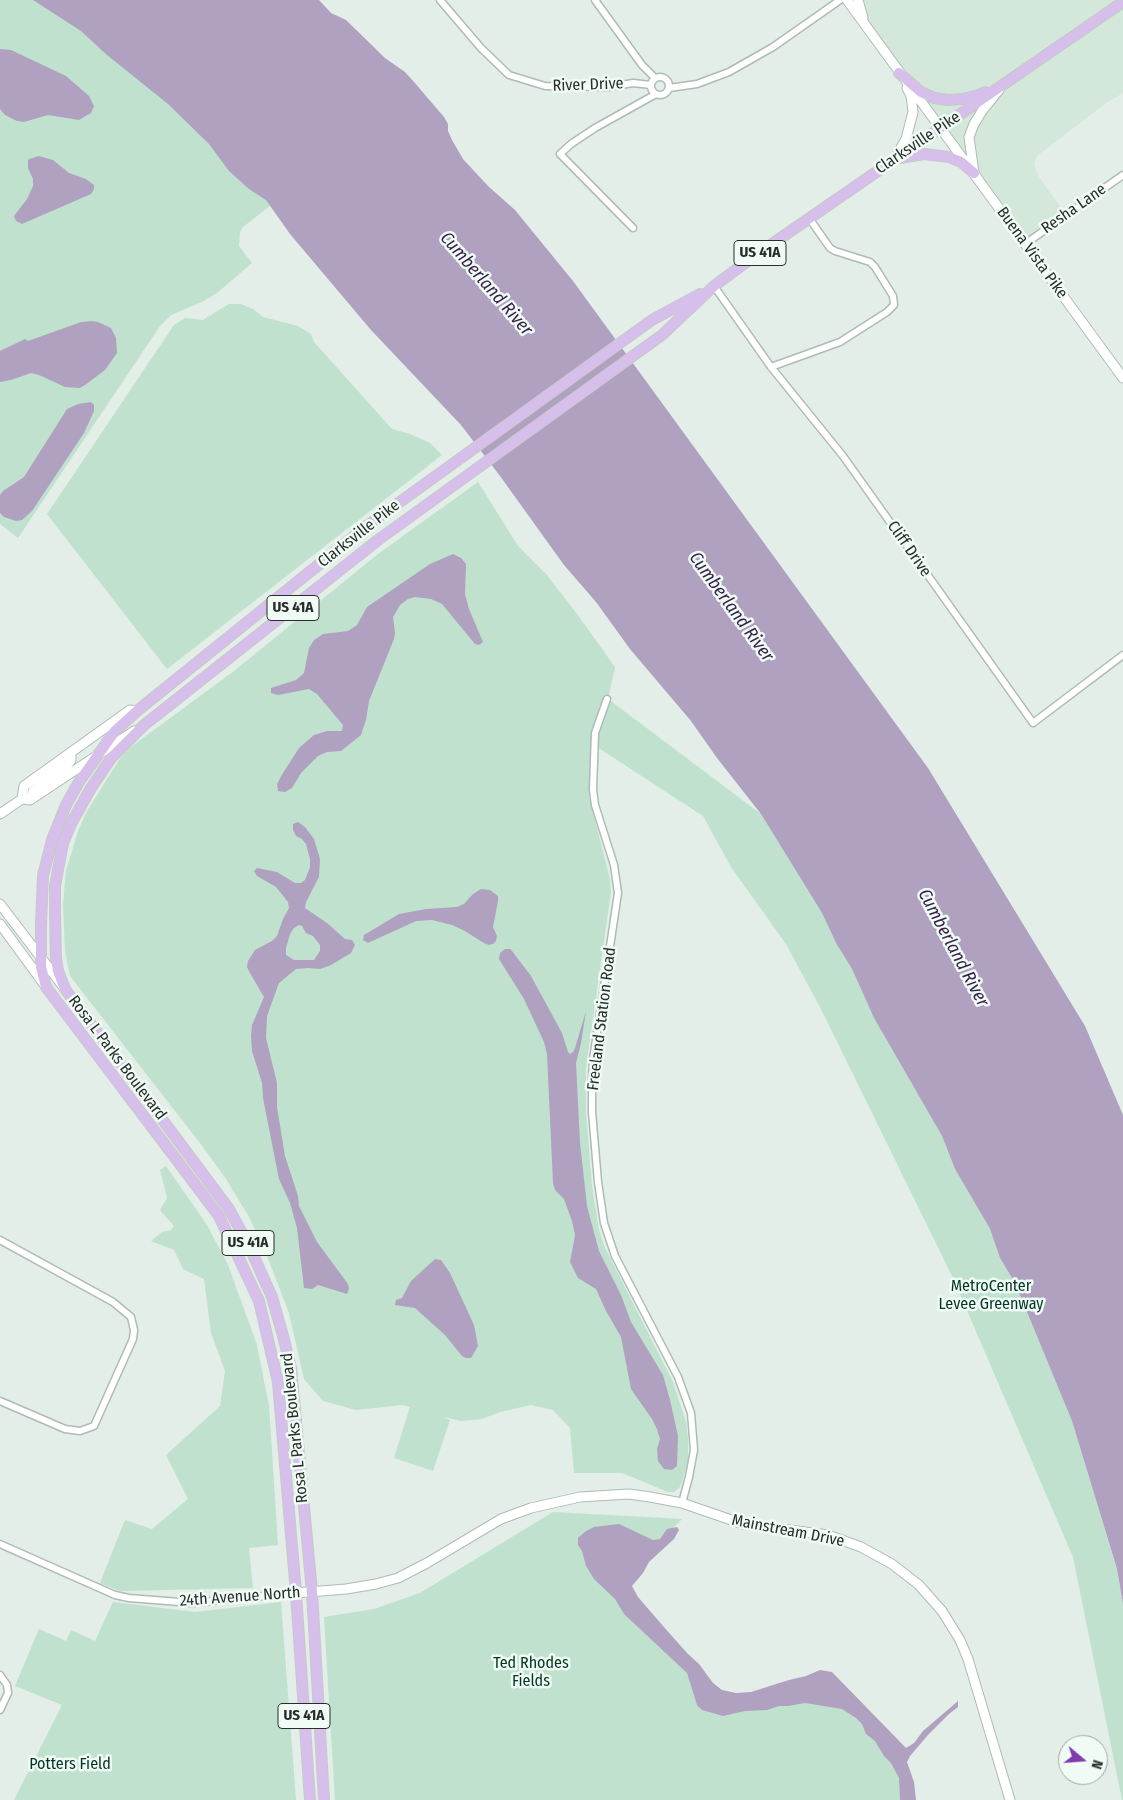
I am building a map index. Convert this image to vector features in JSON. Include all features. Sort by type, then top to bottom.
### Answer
[{"type":"main road","points":[[848,0],[899,72],[920,92],[934,98],[948,100],[975,96],[1004,83]]},
{"type":"main road","points":[[858,0],[865,25]]},
{"type":"main road","name":"Clarksville Pike","points":[[26,799],[24,786],[130,710],[138,711],[368,525],[433,477],[652,320],[714,286],[809,218],[1123,2]]},
{"type":"main road","points":[[894,160],[906,139],[913,112],[910,96],[899,72]]},
{"type":"main road","name":"Buena Vista Pike","points":[[899,72],[1123,378]]},
{"type":"main road","points":[[974,173],[971,132],[982,111],[1004,83]]},
{"type":"main road","points":[[894,160],[924,154],[940,156],[961,162],[974,173]]},
{"type":"main road","name":"Clarksville Pike","points":[[0,814],[143,726],[378,540],[662,335],[714,286]]},
{"type":"main road","name":"US 41A","points":[[46,987],[41,959],[43,876],[52,840],[66,804],[98,755],[115,731],[138,711]]},
{"type":"main road","name":"US 41A","points":[[65,989],[58,971],[56,958],[54,914],[56,886],[64,844],[82,804],[101,773],[120,748],[143,726]]},
{"type":"main road","name":"Rosa L Parks Boulevard","points":[[0,904],[230,1209],[272,1296],[291,1368],[312,1592],[324,1800]]},
{"type":"main road","name":"Rosa L Parks Boulevard","points":[[0,924],[219,1216],[259,1300],[278,1382],[296,1593],[310,1800]]},
{"type":"main road","name":"Mainstream Drive","points":[[312,1592],[353,1588],[398,1578],[501,1519],[551,1502],[600,1495],[629,1494],[682,1503],[743,1524],[813,1533],[843,1540],[876,1554],[892,1564],[919,1585],[942,1611],[960,1640],[980,1696],[1010,1800]]},
{"type":"main road","name":"24th Avenue North","points":[[296,1593],[312,1592]]},
{"type":"street","name":"River Drive","points":[[440,0],[480,48],[509,75],[545,86],[609,87],[634,83],[651,85]]},
{"type":"street","points":[[595,0],[642,65],[655,78]]},
{"type":"street","points":[[633,228],[560,154],[595,128],[656,94],[663,94],[669,88],[697,84],[729,72],[773,47],[840,0]]},
{"type":"street","points":[[655,78],[651,85],[652,90],[656,94]]},
{"type":"street","points":[[655,78],[665,78],[669,88]]},
{"type":"street","name":"Resha Lane","points":[[1025,244],[1123,175]]},
{"type":"street","points":[[771,367],[840,342],[887,312],[894,305],[894,296],[875,267],[870,262],[830,248],[809,218]]},
{"type":"street","name":"Cliff Drive","points":[[714,286],[771,367],[843,456],[1032,723],[1123,655]]},
{"type":"street","name":"Freeland Station Road","points":[[608,699],[595,734],[593,790],[595,805],[614,865],[618,893],[593,1060],[592,1112],[598,1182],[604,1223],[615,1256],[678,1378],[690,1413],[694,1450],[690,1477],[682,1503]]},
{"type":"street","points":[[0,1240],[113,1302],[131,1317],[134,1330],[133,1339],[94,1426],[80,1431],[65,1429],[0,1401]]},
{"type":"street","name":"24th Avenue North","points":[[0,1544],[115,1595],[128,1598],[192,1602],[296,1593]]},
{"type":"street","points":[[0,1710],[8,1694],[7,1685],[1,1676]]},
{"type":"shaded area","points":[[847,0],[1123,0],[1123,93],[1106,103],[1037,156],[1034,165],[1039,177],[1066,215],[1025,244]]},
{"type":"green space","points":[[0,0],[57,0],[280,198],[243,227],[240,232],[239,246],[252,263],[217,293],[204,301],[171,315],[160,326],[18,538],[0,524]]},
{"type":"green space","points":[[229,304],[241,304],[253,309],[263,317],[298,326],[311,334],[314,342],[392,429],[410,434],[430,443],[442,455],[167,669],[47,514],[174,325],[185,318],[203,320]]},
{"type":"green space","name":"MetroCenter Levee Greenway","points":[[478,482],[518,546],[546,574],[615,667],[608,699],[761,814],[822,913],[836,943],[852,969],[874,1018],[942,1136],[955,1169],[990,1229],[1000,1258],[1015,1283],[1072,1421],[1117,1570],[1123,1604],[1123,1800],[1073,1557],[953,1278],[821,1009],[786,944],[731,867],[703,816],[594,745],[589,797],[610,879],[611,892],[586,1067],[586,1112],[592,1186],[599,1230],[605,1248],[673,1382],[686,1422],[688,1463],[680,1487],[674,1492],[668,1492],[622,1473],[574,1473],[570,1428],[553,1410],[531,1405],[500,1412],[482,1419],[461,1421],[444,1417],[450,1420],[433,1471],[394,1458],[410,1407],[402,1405],[356,1410],[323,1401],[304,1379],[289,1313],[264,1248],[249,1217],[226,1179],[203,1147],[70,976],[65,952],[63,904],[66,871],[78,831],[87,811],[121,757],[128,749],[234,671],[378,554]]},
{"type":"green space","points":[[166,1166],[207,1225],[228,1265],[257,1345],[269,1406],[278,1545],[249,1548],[253,1588],[120,1591],[100,1583],[125,1520],[152,1529],[188,1499],[166,1455],[220,1406],[225,1371],[211,1333],[204,1279],[183,1269],[174,1250],[151,1241],[162,1232],[171,1230],[174,1226],[160,1210],[167,1198],[160,1170]]},
{"type":"green space","name":"Ted Rhodes Fields","points":[[553,1512],[682,1519],[622,1580],[713,1695],[759,1698],[825,1681],[893,1746],[910,1800],[335,1800],[324,1617],[374,1609],[420,1593]]},
{"type":"green space","name":"Potters Field","points":[[113,1602],[195,1612],[281,1602],[296,1800],[14,1800],[62,1705],[15,1686],[39,1629],[66,1641],[71,1630],[95,1641]]},
{"type":"water","name":"Cumberland River","points":[[33,0],[319,0],[331,13],[346,20],[385,58],[405,72],[414,82],[444,117],[452,140],[463,159],[488,186],[515,210],[573,281],[928,768],[1085,1026],[1123,1115],[1123,1604],[1117,1569],[1072,1421],[1015,1283],[1000,1258],[990,1229],[955,1169],[942,1136],[874,1018],[852,969],[836,943],[822,913],[761,814],[691,721],[630,649],[596,602],[564,565],[461,425],[371,330],[290,234],[266,200],[249,189],[229,171],[209,144],[168,104],[107,55],[81,31]]},
{"type":"water","points":[[0,49],[11,50],[66,76],[89,96],[94,106],[91,113],[79,120],[48,115],[24,122],[5,115],[0,109]]},
{"type":"water","points":[[39,156],[53,160],[69,173],[86,179],[94,185],[94,189],[91,194],[22,224],[16,221],[14,216],[27,199],[33,186],[28,161]]},
{"type":"water","points":[[92,321],[111,328],[116,338],[117,353],[105,370],[85,385],[80,388],[65,387],[31,373],[0,382],[0,351],[25,339],[28,341],[81,322]]},
{"type":"water","points":[[91,402],[94,405],[94,411],[84,433],[32,511],[22,520],[16,521],[4,517],[0,513],[0,495],[3,491],[24,477],[67,409],[78,404]]},
{"type":"water","points":[[453,554],[461,558],[466,564],[465,594],[469,609],[483,642],[479,645],[475,644],[442,604],[431,599],[415,597],[408,599],[400,605],[393,617],[394,639],[369,701],[361,735],[341,751],[327,752],[318,756],[301,773],[292,788],[285,792],[278,791],[277,784],[299,748],[314,735],[327,731],[342,731],[343,725],[317,694],[309,689],[278,695],[271,693],[271,688],[296,680],[304,673],[309,648],[314,640],[323,634],[348,631],[357,625],[367,607],[430,564]]},
{"type":"water","points":[[298,822],[305,827],[314,839],[320,859],[319,877],[306,902],[305,908],[327,923],[345,939],[352,940],[355,945],[351,953],[331,965],[320,969],[296,969],[279,983],[267,1016],[266,1038],[277,1083],[277,1107],[285,1156],[298,1196],[299,1206],[317,1242],[348,1284],[347,1294],[318,1285],[312,1289],[304,1288],[297,1228],[290,1203],[279,1179],[263,1098],[262,1083],[252,1051],[252,1025],[264,997],[247,967],[248,961],[255,950],[272,941],[277,936],[289,908],[288,902],[276,887],[257,876],[254,871],[257,868],[277,872],[295,883],[301,883],[305,880],[310,867],[310,859],[306,844],[296,836],[293,824]],"holes":[[[299,925],[302,926],[306,933],[313,936],[320,945],[320,951],[314,960],[294,960],[286,955],[290,934],[294,928]]]},
{"type":"water","points":[[481,889],[490,890],[498,896],[493,927],[497,936],[493,944],[484,943],[452,925],[432,920],[416,921],[368,943],[363,940],[364,935],[399,914],[426,909],[457,907],[464,904],[473,894]]},
{"type":"water","points":[[505,949],[512,951],[531,976],[562,1033],[570,1054],[575,1048],[586,1011],[576,1063],[580,1143],[587,1206],[599,1251],[621,1295],[631,1322],[663,1375],[678,1436],[677,1466],[672,1470],[664,1469],[658,1461],[657,1449],[660,1439],[652,1419],[631,1389],[621,1337],[596,1289],[578,1278],[570,1262],[575,1235],[572,1221],[564,1199],[555,1190],[553,1183],[547,1054],[544,1042],[524,999],[499,959],[500,953]]},
{"type":"water","points":[[435,1259],[441,1260],[450,1273],[474,1325],[478,1346],[471,1358],[462,1356],[445,1335],[415,1308],[395,1305],[396,1300],[402,1298],[411,1281]]},
{"type":"water","points":[[619,1524],[653,1540],[660,1539],[667,1529],[677,1527],[679,1530],[674,1539],[649,1562],[632,1586],[638,1597],[663,1626],[699,1664],[713,1683],[722,1690],[736,1693],[751,1692],[820,1670],[832,1672],[906,1748],[914,1743],[923,1731],[958,1701],[958,1707],[928,1735],[907,1762],[914,1782],[916,1800],[900,1800],[899,1778],[891,1763],[884,1756],[875,1741],[866,1734],[862,1724],[842,1709],[805,1703],[723,1716],[702,1710],[697,1705],[687,1673],[624,1614],[615,1599],[594,1579],[586,1566],[582,1551],[578,1545],[578,1538],[594,1527]]}]
